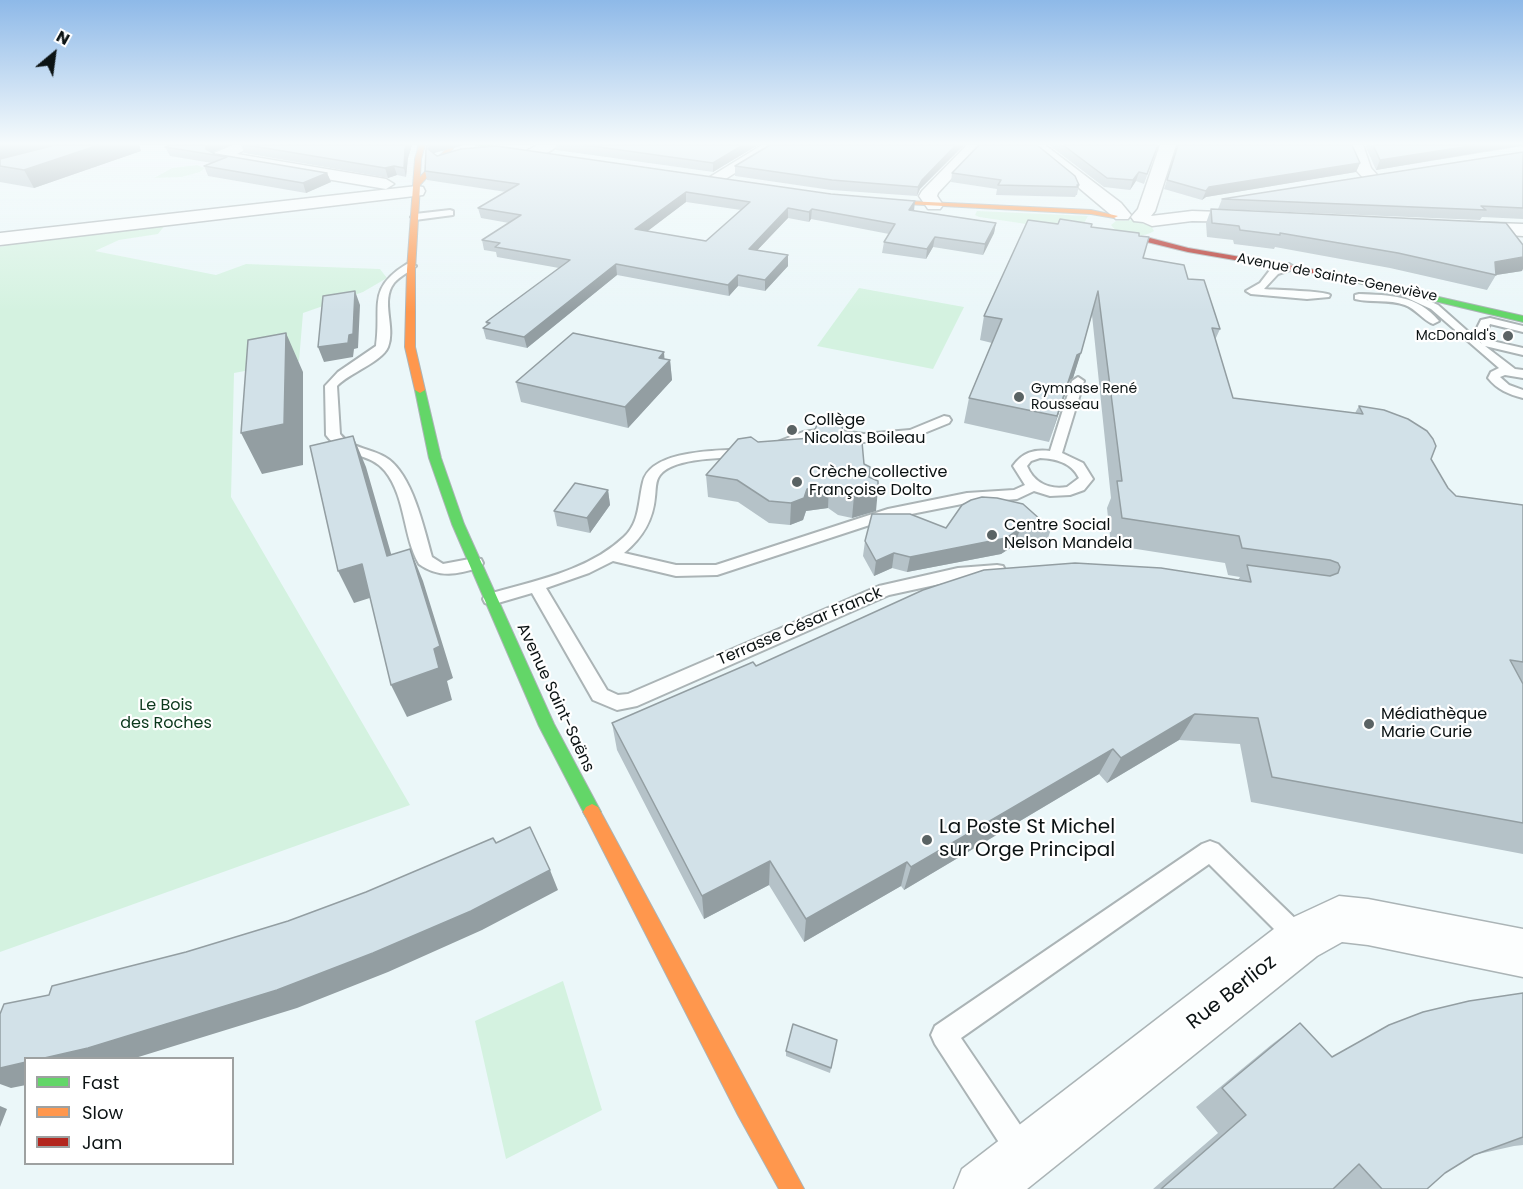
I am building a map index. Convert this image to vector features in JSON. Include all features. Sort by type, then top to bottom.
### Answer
[{"type":"street","points":[[0,239],[311,200]]},
{"type":"street","name":"Avenue Saint-Saëns","points":[[416,200],[411,266],[410,347],[435,458],[458,524],[547,726],[746,1107],[792,1189]]},
{"type":"street","points":[[856,200],[974,220]]},
{"type":"street","points":[[861,200],[1091,212],[1118,216],[1202,249],[1375,277],[1523,312]]},
{"type":"street","points":[[932,200],[934,205]]},
{"type":"street","points":[[1107,200],[1115,207],[1118,216]]},
{"type":"street","points":[[1150,200],[1146,212],[1155,229]]},
{"type":"street","points":[[1205,216],[1208,204],[1225,200]]},
{"type":"street","points":[[1100,227],[1102,220],[1118,216]]},
{"type":"street","points":[[1155,229],[1205,216],[1264,219]]},
{"type":"street","points":[[1452,227],[1523,230]]},
{"type":"street","name":"Avenue de Sainte-Geneviève","points":[[1155,229],[1188,250],[1364,280],[1523,319]]},
{"type":"street","points":[[0,245],[48,234]]},
{"type":"street","name":"Rue Berlioz","points":[[982,1189],[1300,939],[1339,919],[1368,922],[1523,953]]},
{"type":"lane","points":[[415,217],[450,213]]},
{"type":"lane","points":[[411,266],[388,282],[383,294],[382,347],[371,358],[346,372],[331,386],[333,435],[345,448],[381,460],[394,471],[425,560],[435,568],[450,571],[475,563]]},
{"type":"lane","points":[[1251,291],[1264,285],[1274,273],[1289,267]]},
{"type":"lane","points":[[1364,280],[1423,299],[1448,316],[1479,347],[1510,371]]},
{"type":"lane","points":[[1251,291],[1307,296],[1325,295]]},
{"type":"lane","points":[[1251,291],[1257,303]]},
{"type":"lane","points":[[1359,297],[1390,299],[1417,305],[1423,308],[1433,321]]},
{"type":"lane","points":[[1518,351],[1488,343],[1480,334],[1485,322],[1496,322],[1523,329]]},
{"type":"lane","points":[[1479,347],[1518,351]]},
{"type":"lane","points":[[1523,374],[1510,371],[1498,373],[1494,378],[1505,388],[1523,393]]},
{"type":"lane","points":[[1055,455],[1077,381]]},
{"type":"lane","points":[[491,599],[576,572],[611,555],[630,539],[644,520],[650,502],[651,478],[656,469],[671,461],[762,451],[816,434],[864,438],[912,434],[944,420]]},
{"type":"lane","points":[[1039,454],[1055,455],[1071,460],[1083,469],[1086,479],[1080,488],[1067,492],[1050,492],[1033,486],[1022,477],[1020,466],[1026,458],[1039,454]]},
{"type":"lane","points":[[611,555],[672,571],[699,573],[717,570],[888,514],[966,498],[1017,494],[1033,486]]},
{"type":"lane","name":"Terrasse César Franck","points":[[536,585],[600,695],[617,703],[630,701],[885,590],[958,574],[1011,569]]},
{"type":"lane","points":[[1023,1156],[944,1035],[1210,851],[1300,939]]},
{"type":"green space","points":[[977,211],[1088,216],[1083,225],[1060,229],[979,217],[975,215]]},
{"type":"green space","points":[[1133,220],[1151,226],[1154,231],[1149,234],[1131,236],[1111,225],[1116,221]]},
{"type":"green space","name":"Le Bois des Roches","points":[[166,224],[158,234],[119,240],[95,251],[216,275],[246,264],[380,269],[387,278],[363,292],[303,313],[299,361],[234,373],[231,497],[410,805],[0,952],[0,247],[14,243]]},
{"type":"green space","points":[[859,288],[964,307],[933,369],[817,346]]},
{"type":"green space","points":[[563,981],[602,1110],[506,1159],[475,1021]]},
{"type":"building","points":[[491,200],[674,200],[635,229],[706,241],[750,202],[740,200],[915,201],[909,210],[996,223],[985,244],[935,237],[927,249],[884,242],[895,224],[812,209],[809,212],[788,208],[749,249],[788,255],[765,280],[738,275],[728,285],[616,264],[524,337],[483,328],[490,323],[486,322],[570,260],[495,247],[500,243],[482,240],[521,215],[478,208]]},
{"type":"building","points":[[1258,200],[1523,200],[1523,208],[1481,206],[1486,210]]},
{"type":"building","points":[[1211,209],[1506,223],[1523,245],[1523,257],[1495,262],[1496,275],[1398,253],[1280,233],[1280,235],[1240,230],[1239,226],[1212,223]]},
{"type":"building","points":[[1060,219],[1092,224],[1091,227],[1139,233],[1139,236],[1149,237],[1143,258],[1184,265],[1188,279],[1204,280],[1220,329],[1212,328],[1233,398],[1363,414],[1359,406],[1384,410],[1408,419],[1427,431],[1436,446],[1431,459],[1448,488],[1456,496],[1523,505],[1523,662],[1510,660],[1523,684],[1523,823],[1272,777],[1258,718],[1195,714],[1121,758],[1113,749],[911,867],[907,862],[806,919],[770,861],[702,896],[612,723],[753,662],[756,666],[923,590],[984,570],[1075,563],[1161,568],[1251,582],[1247,565],[1330,576],[1338,573],[1340,567],[1338,563],[1330,560],[1242,548],[1239,536],[1122,518],[1117,481],[1122,481],[1098,291],[1081,353],[1077,355],[1057,416],[969,398],[1002,319],[984,316],[1028,220],[1058,224]]},
{"type":"building","points":[[355,291],[353,334],[349,335],[348,343],[318,347],[323,296]]},
{"type":"building","points":[[286,333],[284,424],[241,433],[248,340]]},
{"type":"building","points":[[573,333],[664,352],[659,358],[670,360],[625,407],[516,382]]},
{"type":"building","points":[[829,422],[842,426],[843,436],[862,442],[864,464],[870,467],[869,477],[878,481],[878,489],[854,496],[840,492],[829,485],[807,489],[804,498],[791,503],[769,501],[737,480],[706,475],[738,439],[751,437],[758,442],[811,438],[817,425]]},
{"type":"building","points":[[353,436],[387,556],[410,549],[440,646],[434,649],[439,668],[391,685],[362,564],[338,571],[310,446]]},
{"type":"building","points":[[575,483],[608,490],[587,518],[554,511]]},
{"type":"building","points":[[982,497],[1023,504],[1051,529],[1020,529],[1006,538],[910,557],[894,553],[876,561],[865,541],[872,514],[910,514],[946,528],[962,505]]},
{"type":"building","points":[[530,827],[550,870],[471,911],[373,953],[277,990],[88,1048],[49,1057],[24,1057],[24,1062],[0,1068],[0,1014],[4,1004],[49,995],[52,986],[186,952],[288,921],[366,892],[493,838],[496,843]]},
{"type":"building","points":[[1523,993],[1523,1137],[1474,1155],[1445,1173],[1427,1189],[1382,1189],[1359,1164],[1333,1189],[1161,1189],[1246,1115],[1222,1088],[1300,1023],[1332,1057],[1389,1025],[1423,1012],[1469,1001]]},
{"type":"building","points":[[793,1024],[837,1040],[831,1068],[786,1051]]},
{"type":"traffic: fast","points":[[1340,276],[1523,319]]},
{"type":"traffic: fast","points":[[420,390],[435,458],[458,524],[547,726],[592,812]]},
{"type":"traffic: slow","points":[[415,200],[411,270],[410,347],[420,390]]},
{"type":"traffic: slow","points":[[878,200],[1091,212],[1114,216]]},
{"type":"traffic: slow","points":[[592,812],[746,1107],[792,1189]]},
{"type":"traffic: jam","points":[[1150,240],[1188,250],[1340,276]]},
{"type":"place","name":"McDonald's","points":[[1508,336]]},
{"type":"place","name":"Gymnase René Rousseau","points":[[1019,397]]},
{"type":"place","name":"Collège Nicolas Boileau","points":[[792,430]]},
{"type":"place","name":"Crèche collective Françoise Dolto","points":[[797,482]]},
{"type":"place","name":"Centre Social Nelson Mandela","points":[[992,535]]},
{"type":"place","name":"Médiathèque Marie Curie","points":[[1369,724]]},
{"type":"place","name":"La Poste St Michel sur Orge Principal","points":[[927,840]]}]
